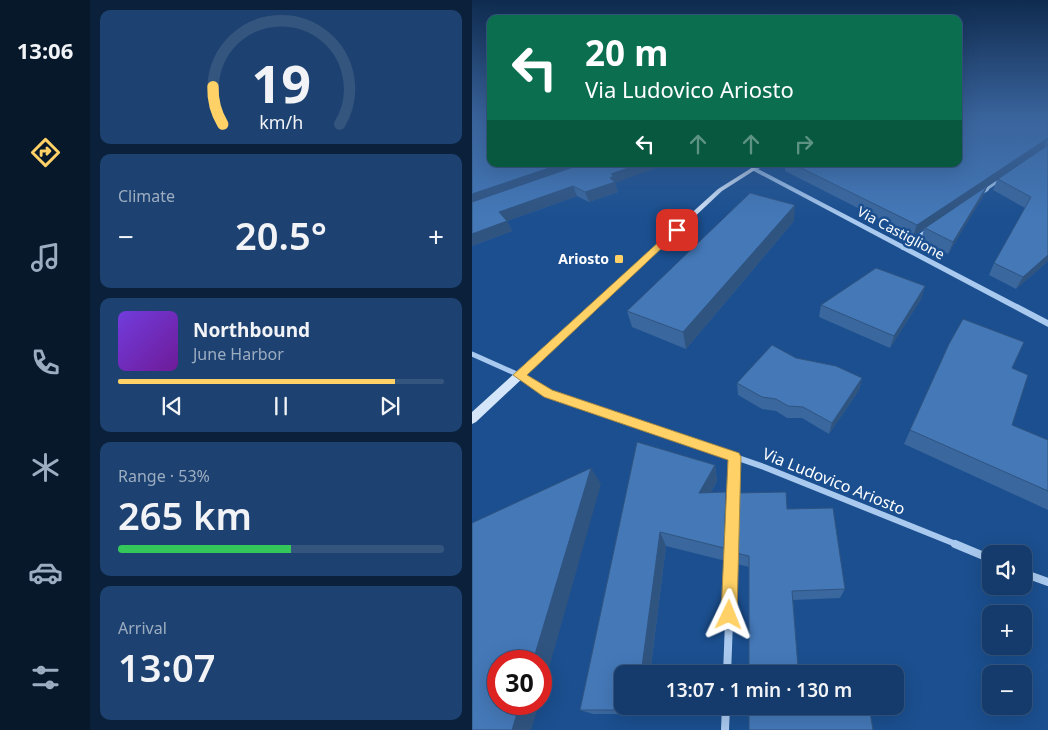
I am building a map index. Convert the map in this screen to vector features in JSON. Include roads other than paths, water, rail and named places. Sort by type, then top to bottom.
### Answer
[{"type":"main road","name":"Via Castiglione","points":[[749,167],[753,169]]},
{"type":"main road","points":[[472,419],[720,190],[753,169]]},
{"type":"street","points":[[753,169],[759,167]]},
{"type":"street","name":"Via Castiglione","points":[[753,169],[1048,324]]},
{"type":"street","points":[[980,194],[1003,178]]},
{"type":"street","points":[[903,248],[933,226]]},
{"type":"street","name":"Via Ludovico Ariosto","points":[[472,354],[519,375],[548,394],[735,457],[982,555]]},
{"type":"street","points":[[727,665],[735,457]]},
{"type":"street","points":[[1032,576],[1048,582]]},
{"type":"street","points":[[725,730],[726,715]]},
{"type":"place","name":"Ariosto","points":[[619,259]]}]
